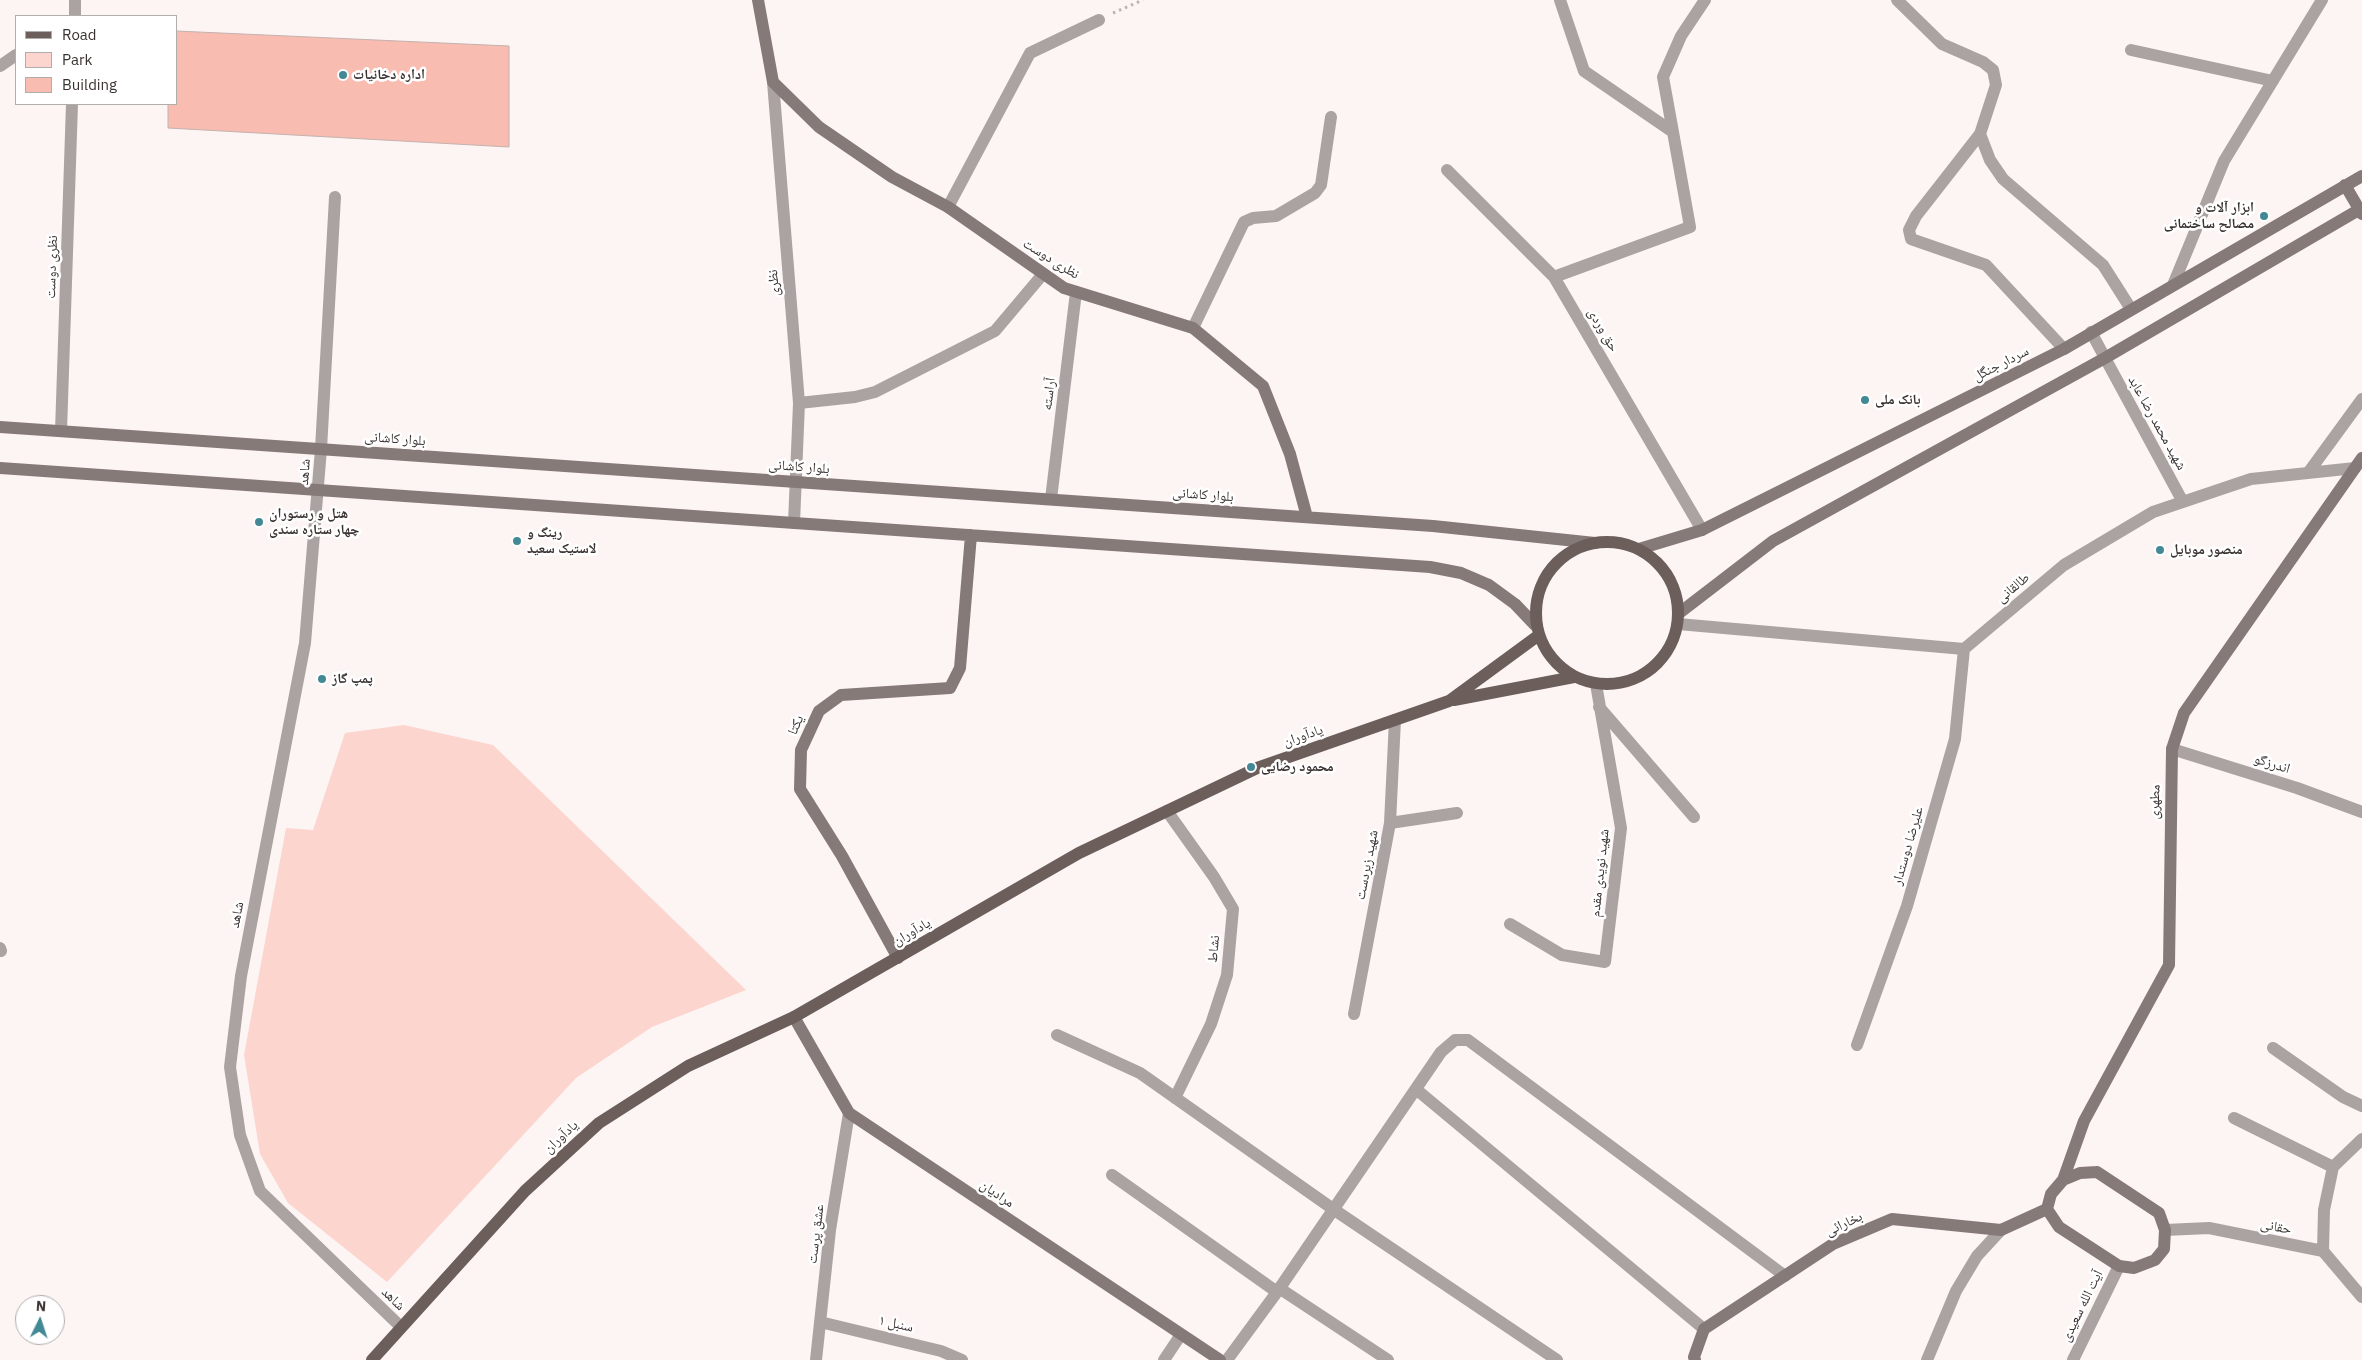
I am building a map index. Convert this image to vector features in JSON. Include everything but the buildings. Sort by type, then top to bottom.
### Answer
[{"type":"main road","points":[[758,0],[773,82]]},
{"type":"main road","name":"نظری دوست","points":[[773,82],[819,127],[892,177],[948,207],[1064,288],[1193,328],[1262,386],[1290,454],[1307,517]]},
{"type":"main road","name":"سردار جنگل","points":[[1639,549],[1702,530],[2064,349],[2362,176]]},
{"type":"main road","points":[[1678,619],[1773,541],[2105,358],[2361,211],[2345,186]]},
{"type":"main road","name":"بلوار کاشانی","points":[[0,427],[1433,526],[1595,543]]},
{"type":"main road","name":"مطهری","points":[[2047,1209],[2051,1194],[2063,1180],[2084,1121],[2169,965],[2172,749],[2184,713],[2358,463]]},
{"type":"main road","points":[[0,468],[1430,567],[1461,573],[1489,586],[1514,604],[1537,630]]},
{"type":"main road","name":"یکتا","points":[[898,958],[842,856],[800,789],[802,750],[819,711],[842,695],[950,688],[960,668],[971,535]]},
{"type":"main road","points":[[1618,542],[1639,549],[1657,563],[1671,581],[1678,602],[1678,619],[1671,646],[1658,664],[1640,677],[1618,684],[1596,684],[1574,677],[1556,664],[1542,646],[1537,630],[1535,602],[1542,581],[1555,563],[1574,550],[1595,543],[1618,542]]},
{"type":"main road","name":"یادآوران","points":[[372,1360],[525,1191],[599,1123],[688,1066],[794,1017],[1078,853],[1257,768],[1449,701],[1537,630]]},
{"type":"main road","points":[[1449,701],[1574,677]]},
{"type":"main road","name":"مرادیان","points":[[794,1017],[849,1113],[1180,1336],[1220,1360]]},
{"type":"main road","points":[[2001,1230],[2047,1209],[2059,1227],[2118,1266],[2134,1268],[2155,1260],[2164,1249],[2164,1230],[2159,1213],[2097,1172],[2080,1173],[2063,1180]]},
{"type":"main road","name":"بخارائی","points":[[1704,1329],[1833,1244],[1892,1219],[2001,1230]]},
{"type":"main road","points":[[1695,1360],[1694,1357],[1704,1329]]},
{"type":"street","points":[[75,15],[76,0]]},
{"type":"street","points":[[1560,0],[1584,72],[1673,132]]},
{"type":"street","points":[[1554,277],[1690,227],[1663,77],[1681,36],[1705,0]]},
{"type":"street","points":[[1897,0],[1942,44],[1983,62],[1993,70],[1996,85],[1980,134],[1916,216],[1909,230],[1911,239],[1986,265],[2064,349]]},
{"type":"street","points":[[2173,285],[2224,161],[2322,0]]},
{"type":"street","points":[[948,207],[1030,53],[1099,20]]},
{"type":"street","points":[[2131,50],[2273,81]]},
{"type":"street","points":[[0,66],[15,56]]},
{"type":"street","name":"نظری","points":[[773,82],[799,403],[794,523]]},
{"type":"street","name":"نظری دوست","points":[[62,431],[72,105]]},
{"type":"street","points":[[1193,328],[1244,222],[1253,218],[1276,216],[1315,193],[1321,185],[1331,117]]},
{"type":"street","points":[[1980,134],[1990,160],[2003,179],[2103,266],[2130,309]]},
{"type":"street","name":"حق وردی","points":[[1447,170],[1554,277],[1702,530]]},
{"type":"street","name":"شاهد","points":[[335,197],[321,449],[305,643],[241,976],[230,1067],[240,1135],[260,1191],[400,1327]]},
{"type":"street","points":[[799,403],[855,397],[875,392],[996,331],[1043,274]]},
{"type":"street","name":"آراسته","points":[[1051,500],[1076,292]]},
{"type":"street","name":"شهید محمد رضا عابد","points":[[2091,332],[2183,502]]},
{"type":"street","points":[[2308,473],[2362,398]]},
{"type":"street","name":"طالقانی","points":[[1964,649],[2064,565],[2153,512],[2251,479],[2308,473],[2358,463]]},
{"type":"street","points":[[1678,619],[1964,649]]},
{"type":"street","name":"علیرضا دوستدار","points":[[1857,1045],[1907,906],[1954,739],[1964,649]]},
{"type":"street","name":"شهید نویدی مقدم","points":[[1510,924],[1562,955],[1605,962],[1621,828],[1596,684]]},
{"type":"street","points":[[1599,707],[1694,817]]},
{"type":"street","name":"شهید زبردست","points":[[1354,1014],[1390,823],[1395,720]]},
{"type":"street","name":"اندرزگو","points":[[2172,749],[2297,788],[2362,812]]},
{"type":"street","name":"نشاط","points":[[1167,811],[1214,877],[1233,909],[1227,975],[1211,1024],[1175,1098]]},
{"type":"street","points":[[1390,823],[1458,813]]},
{"type":"street","points":[[1057,1035],[1140,1073],[1333,1209],[1557,1360]]},
{"type":"street","points":[[1227,1360],[1417,1090],[1441,1052],[1455,1040],[1468,1040],[1785,1276]]},
{"type":"street","points":[[2273,1048],[2343,1098],[2362,1106]]},
{"type":"street","points":[[1417,1090],[1704,1329]]},
{"type":"street","name":"عشق پرست","points":[[816,1360],[830,1230],[849,1113]]},
{"type":"street","points":[[2234,1118],[2333,1167]]},
{"type":"street","points":[[2362,1140],[2333,1167],[2324,1210],[2323,1251],[2362,1296]]},
{"type":"street","points":[[1112,1174],[1278,1290],[1388,1360]]},
{"type":"street","name":"حقانی","points":[[2164,1230],[2209,1228],[2323,1251]]},
{"type":"street","points":[[1927,1360],[1956,1291],[1977,1256],[2001,1230]]},
{"type":"street","name":"آیت الله سعیدی","points":[[2073,1360],[2118,1266]]},
{"type":"street","name":"سنبل ۱","points":[[820,1322],[955,1358]]},
{"type":"street","points":[[1164,1360],[1180,1336]]},
{"type":"path","points":[[1099,20],[1143,0]]},
{"type":"green space","points":[[404,725],[493,745],[746,990],[652,1027],[576,1078],[387,1282],[288,1203],[260,1154],[244,1055],[286,828],[313,830],[345,733]]},
{"type":"place","name":"اداره دخانیات","points":[[343,75]]},
{"type":"place","name":"ابزار آلات و مصالح ساختمانی","points":[[2264,216]]},
{"type":"place","name":"بانک ملی","points":[[1865,400]]},
{"type":"place","name":"هتل و رستوران چهار ستاره سندی","points":[[259,522]]},
{"type":"place","name":"رینگ و لاستیک سعید","points":[[517,541]]},
{"type":"place","name":"منصور موبایل","points":[[2160,550]]},
{"type":"place","name":"پمپ گاز","points":[[322,679]]},
{"type":"place","name":"محمود رضایی","points":[[1251,767]]}]
